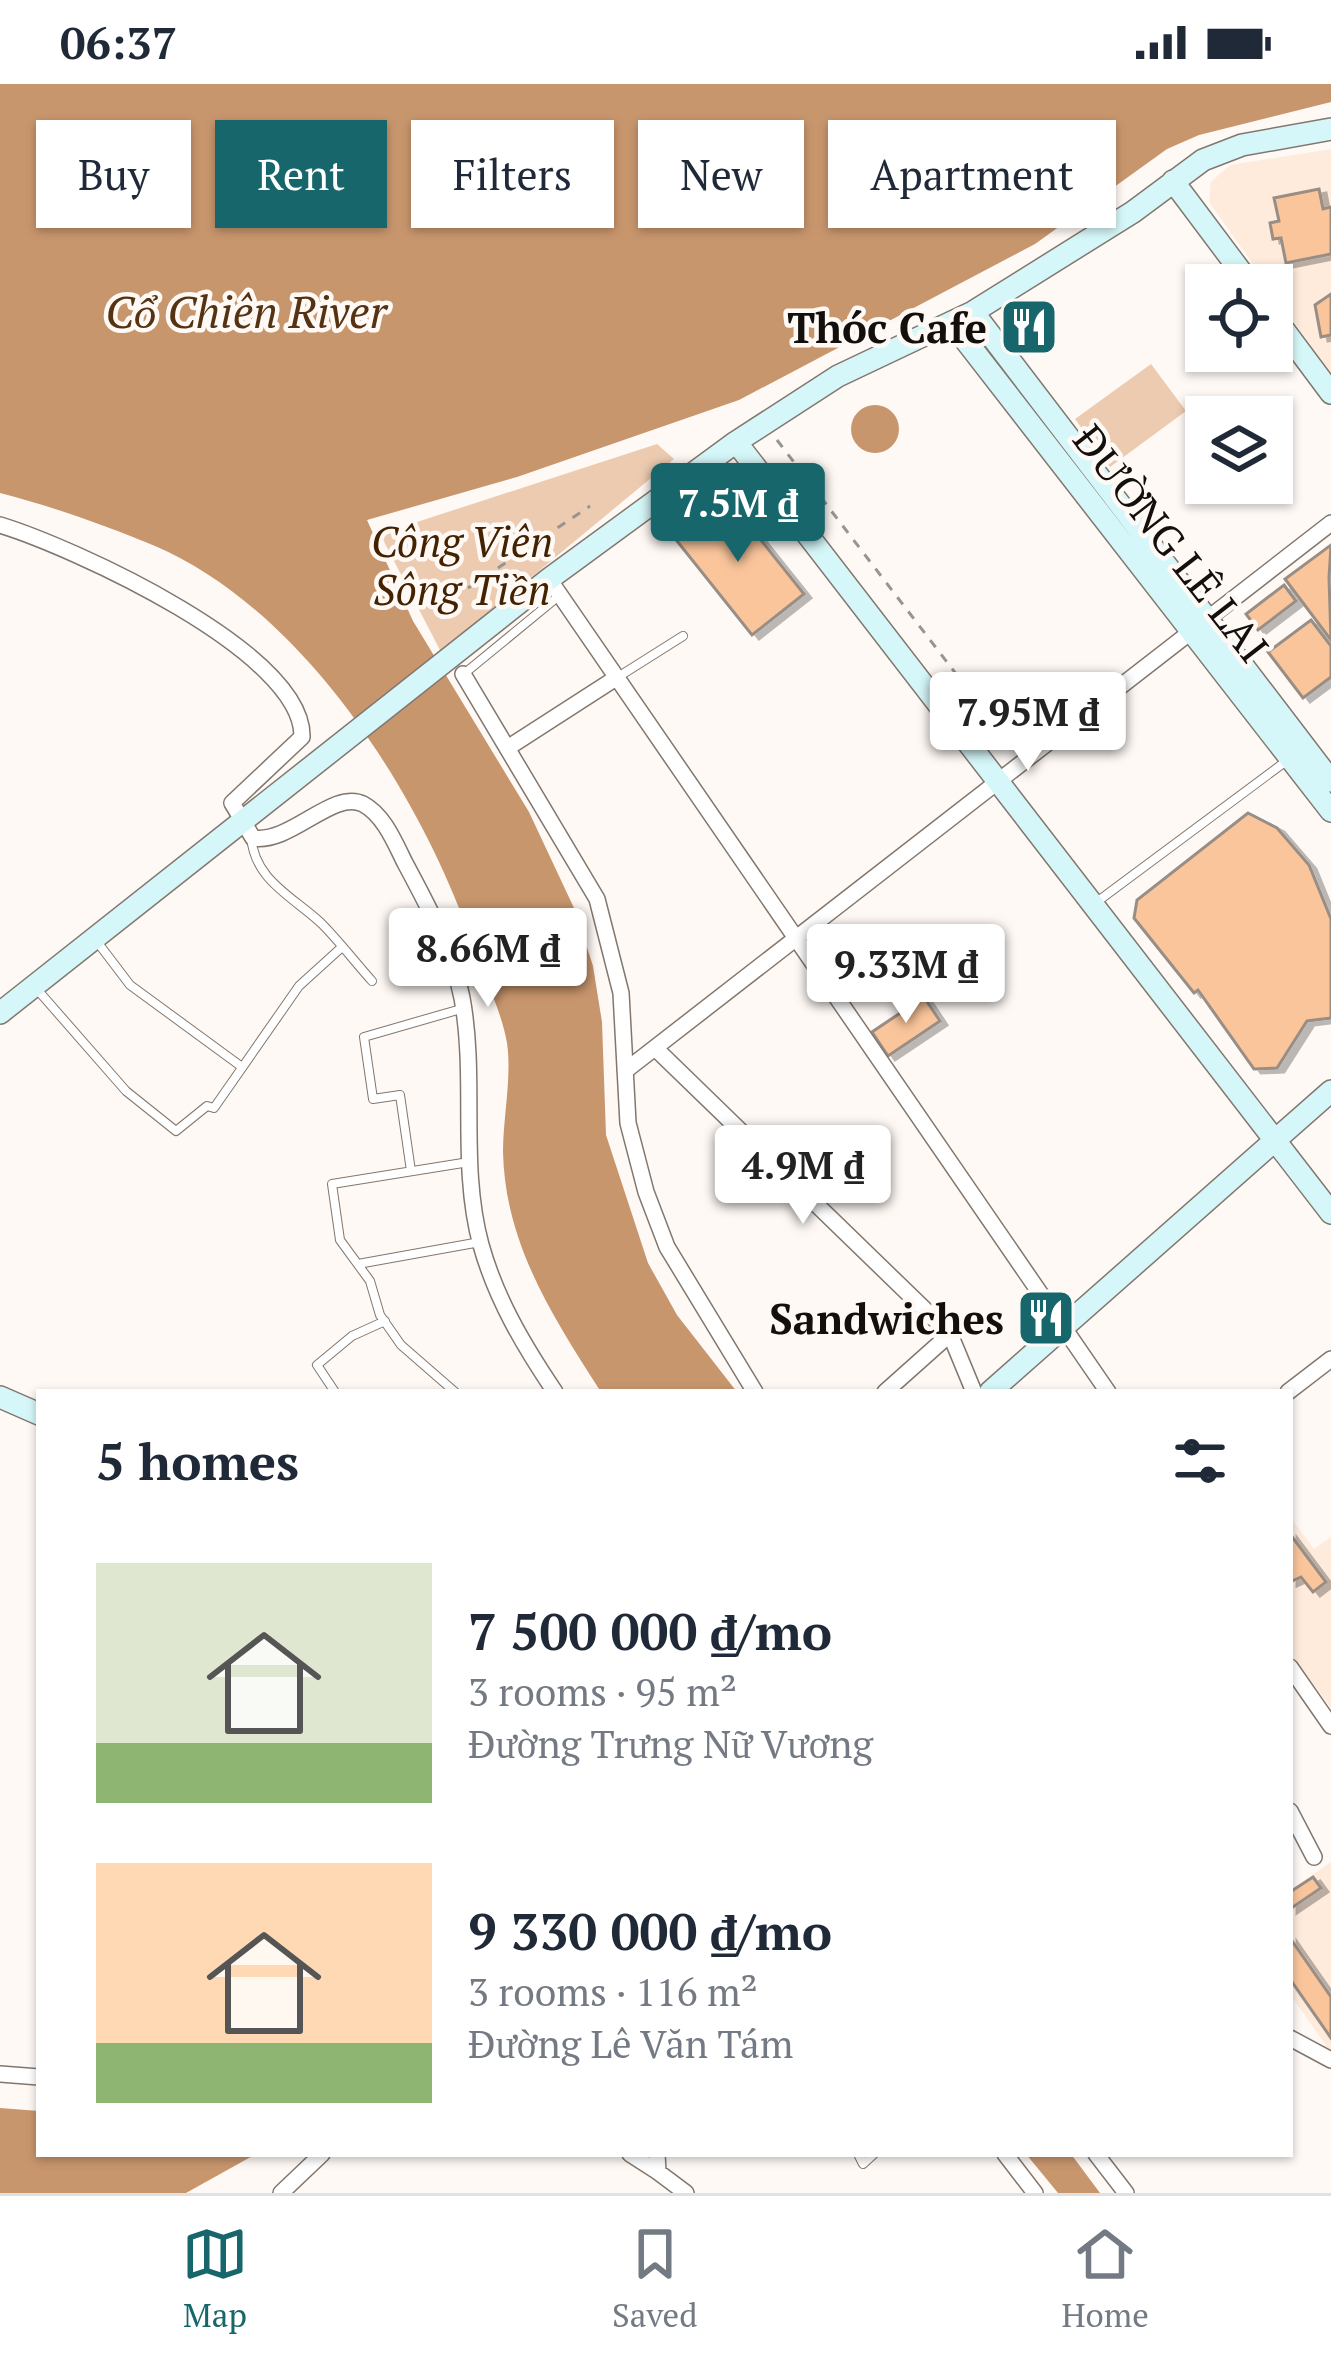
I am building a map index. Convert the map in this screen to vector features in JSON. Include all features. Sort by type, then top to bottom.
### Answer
[{"type":"main road","points":[[0,1012],[246,829],[320,759],[476,639],[554,587],[765,422],[838,376],[973,312],[1203,160],[1242,146],[1331,129]]},
{"type":"main road","points":[[1174,182],[1235,264]]},
{"type":"main road","name":"ĐƯỜNG LÊ LAI","points":[[973,312],[1331,812]]},
{"type":"main road","name":"ĐƯỜNG LÊ LAI","points":[[952,322],[1331,782]]},
{"type":"main road","points":[[1293,342],[1331,393]]},
{"type":"main road","points":[[736,442],[1331,1213]]},
{"type":"main road","points":[[993,1389],[1331,1091]]},
{"type":"main road","points":[[0,1396],[36,1413]]},
{"type":"street","points":[[625,1071],[1331,524]]},
{"type":"street","points":[[0,525],[117,569],[236,648],[291,698],[302,718],[302,737],[237,794],[232,811],[246,829],[266,840],[343,802],[363,804],[384,824],[446,949],[463,1008],[470,1162],[480,1242],[515,1333],[553,1389]]},
{"type":"street","points":[[554,587],[1106,1389]]},
{"type":"street","points":[[464,674],[597,899],[622,993],[634,1152],[667,1246],[753,1389]]},
{"type":"street","points":[[509,747],[616,678]]},
{"type":"street","points":[[655,1048],[950,1334],[973,1389]]},
{"type":"street","points":[[888,1389],[950,1334]]},
{"type":"street","points":[[1292,1389],[1331,1359]]},
{"type":"street","points":[[1293,1671],[1330,1723]]},
{"type":"street","points":[[1293,1816],[1314,1857]]},
{"type":"street","points":[[1293,2040],[1331,2060]]},
{"type":"street","points":[[0,2074],[36,2077]]},
{"type":"street","points":[[281,2193],[319,2157]]},
{"type":"street","points":[[634,2157],[686,2193]]},
{"type":"street","points":[[656,2157],[658,2172]]},
{"type":"street","points":[[1007,2157],[1035,2193]]},
{"type":"street","points":[[1098,2157],[1126,2193]]},
{"type":"lane","points":[[464,674],[554,587]]},
{"type":"lane","points":[[616,678],[682,635]]},
{"type":"lane","points":[[1093,905],[1290,758]]},
{"type":"lane","points":[[246,829],[260,870],[342,946],[372,981]]},
{"type":"lane","points":[[94,938],[130,985],[242,1067]]},
{"type":"lane","points":[[34,986],[126,1091],[176,1131],[207,1106],[214,1108],[299,986],[342,946]]},
{"type":"lane","points":[[411,1172],[400,1095],[374,1100],[364,1037],[463,1008]]},
{"type":"lane","points":[[452,1389],[401,1345],[385,1321],[358,1264],[340,1240],[332,1184],[470,1162]]},
{"type":"lane","points":[[358,1264],[480,1242]]},
{"type":"lane","points":[[333,1389],[317,1365],[352,1336],[385,1321]]},
{"type":"path","points":[[765,422],[1026,760]]},
{"type":"path","points":[[468,588],[590,506]]},
{"type":"shaded area","points":[[1331,149],[1331,374],[1293,320],[1293,264],[1253,264],[1209,202],[1211,182],[1230,165]]},
{"type":"shaded area","points":[[1293,1521],[1314,1549],[1331,1537],[1331,1708],[1293,1656]]},
{"type":"shaded area","points":[[1331,1862],[1329,2050],[1293,1998],[1293,1889]]},
{"type":"green space","points":[[1151,364],[1185,410],[1110,467],[1075,419]]},
{"type":"green space","name":"Công Viên Sông Tiền","points":[[657,444],[674,459],[441,652],[380,534]]},
{"type":"water","name":"Cổ Chiên River","points":[[0,84],[1331,84],[1331,102],[1199,135],[1167,149],[1116,186],[1116,120],[828,120],[828,228],[1057,228],[739,400],[517,477],[367,520],[413,621],[529,812],[574,908],[593,966],[602,1022],[606,1135],[648,1263],[677,1315],[735,1389],[599,1389],[549,1307],[522,1249],[506,1186],[508,1056],[500,1017],[449,884],[421,826],[350,712],[260,614],[209,575],[155,546],[0,493]]},
{"type":"water","points":[[875,405],[892,412],[899,429],[892,446],[875,453],[858,446],[851,429],[858,412]]},
{"type":"water","points":[[0,2108],[36,2111],[36,2157],[251,2157],[186,2193],[0,2193]]},
{"type":"water","points":[[1028,2157],[1073,2157],[1100,2193],[1058,2193]]},
{"type":"building","points":[[1319,189],[1323,209],[1331,207],[1331,254],[1286,263],[1281,238],[1273,239],[1270,223],[1279,221],[1274,198]]},
{"type":"building","points":[[1331,294],[1331,335],[1321,337],[1315,305]]},
{"type":"building","points":[[725,495],[804,594],[752,635],[673,536]]},
{"type":"building","points":[[1331,545],[1329,578],[1331,640],[1285,579]]},
{"type":"building","points":[[1284,585],[1296,601],[1258,630],[1246,614]]},
{"type":"building","points":[[1311,620],[1331,646],[1331,677],[1303,698],[1268,652]]},
{"type":"building","points":[[1248,813],[1277,828],[1309,865],[1331,919],[1331,1018],[1307,1021],[1277,1068],[1254,1069],[1198,990],[1194,993],[1134,918],[1137,900]]},
{"type":"building","points":[[924,997],[940,1021],[888,1056],[872,1032]]},
{"type":"building","points":[[1293,1538],[1326,1582],[1313,1592],[1301,1577],[1293,1581]]},
{"type":"building","points":[[1313,1877],[1321,1888],[1293,1907],[1293,1890]]},
{"type":"building","points":[[1293,1942],[1331,1997],[1331,2038],[1293,1983]]},
{"type":"place","name":"Thóc Cafe","points":[[1029,327]]},
{"type":"place","name":"Sandwiches","points":[[1046,1318]]}]
